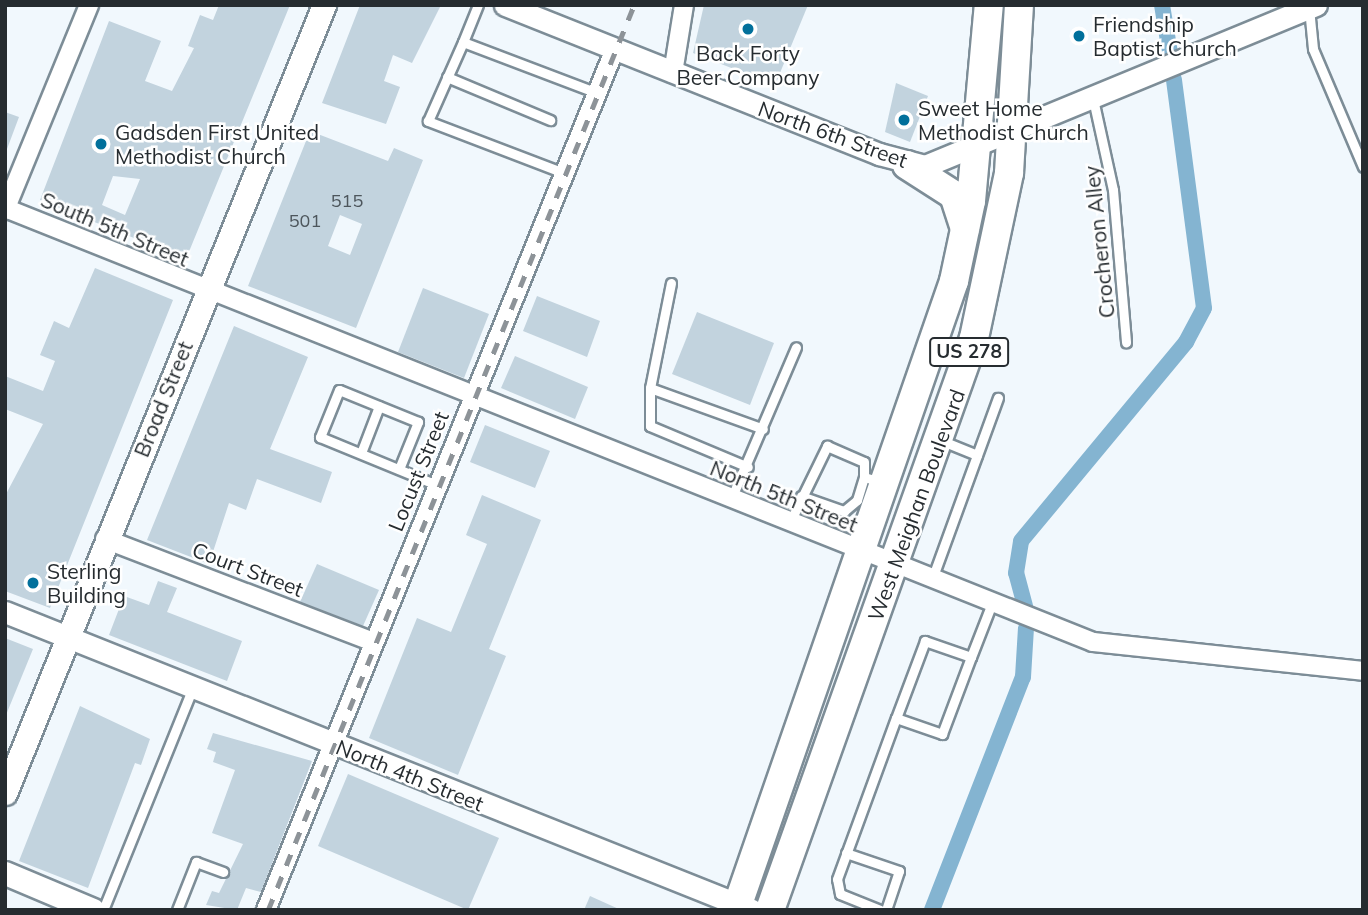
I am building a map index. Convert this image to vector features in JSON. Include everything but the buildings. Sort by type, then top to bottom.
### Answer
[{"type":"highway","name":"West Meighan Boulevard","points":[[742,908],[864,552],[876,480],[965,229],[977,148],[989,5]]},
{"type":"highway","name":"West Meighan Boulevard","points":[[770,910],[940,440],[986,294],[1015,132],[1019,5]]},
{"type":"highway","points":[[907,164],[954,195],[965,229]]},
{"type":"main road","name":"Broad Street","points":[[5,793],[324,5]]},
{"type":"main road","points":[[5,873],[93,910]]},
{"type":"street","points":[[5,209],[89,5]]},
{"type":"street","name":"North 6th Street","points":[[505,5],[907,164],[940,162],[977,148],[1312,7]]},
{"type":"street","points":[[673,73],[684,5]]},
{"type":"street","name":"Locust Street","points":[[266,910],[615,49]]},
{"type":"street","name":"South 5th Street","points":[[5,209],[207,292]]},
{"type":"street","name":"North 5th Street","points":[[207,292],[474,394],[1093,642],[1363,671]]},
{"type":"street","name":"Court Street","points":[[106,539],[374,642]]},
{"type":"street","name":"North 4th Street","points":[[5,612],[742,908]]},
{"type":"lane","points":[[478,5],[428,121],[564,173]]},
{"type":"lane","points":[[1312,7],[1313,49],[1363,167]]},
{"type":"lane","points":[[463,42],[597,93]]},
{"type":"lane","points":[[447,77],[550,120]]},
{"type":"lane","name":"Crocheron Alley","points":[[1093,99],[1110,167],[1126,341]]},
{"type":"lane","points":[[671,284],[650,388],[648,420],[655,431],[748,467]]},
{"type":"lane","points":[[731,499],[748,467],[796,347]]},
{"type":"lane","points":[[650,388],[763,429]]},
{"type":"lane","points":[[399,469],[418,422],[338,390],[320,437],[437,485]]},
{"type":"lane","points":[[932,579],[998,398]]},
{"type":"lane","points":[[361,453],[379,407]]},
{"type":"lane","points":[[940,440],[977,456]]},
{"type":"lane","points":[[790,522],[801,496],[827,446],[864,462],[876,480],[844,511],[801,496]]},
{"type":"lane","points":[[896,718],[942,734],[992,603]]},
{"type":"lane","points":[[880,910],[839,894],[836,879],[925,641],[971,657]]},
{"type":"lane","points":[[103,910],[193,687]]},
{"type":"lane","points":[[846,853],[899,871],[886,910]]},
{"type":"lane","points":[[177,910],[196,862],[223,872]]},
{"type":"waterway","points":[[1162,5],[1170,53]]},
{"type":"waterway","points":[[1025,606],[1016,573],[1021,541],[1186,342],[1204,308],[1174,79]]},
{"type":"waterway","points":[[932,910],[1023,677],[1026,628]]},
{"type":"railway","points":[[268,910],[634,5]]},
{"type":"place","name":"Back Forty Beer Company","points":[[748,29]]},
{"type":"place","name":"Friendship Baptist Church","points":[[1079,36]]},
{"type":"place","name":"Sweet Home Methodist Church","points":[[904,120]]},
{"type":"place","name":"Gadsden First United Methodist Church","points":[[101,144]]},
{"type":"place","name":"Sterling Building","points":[[33,583]]}]
